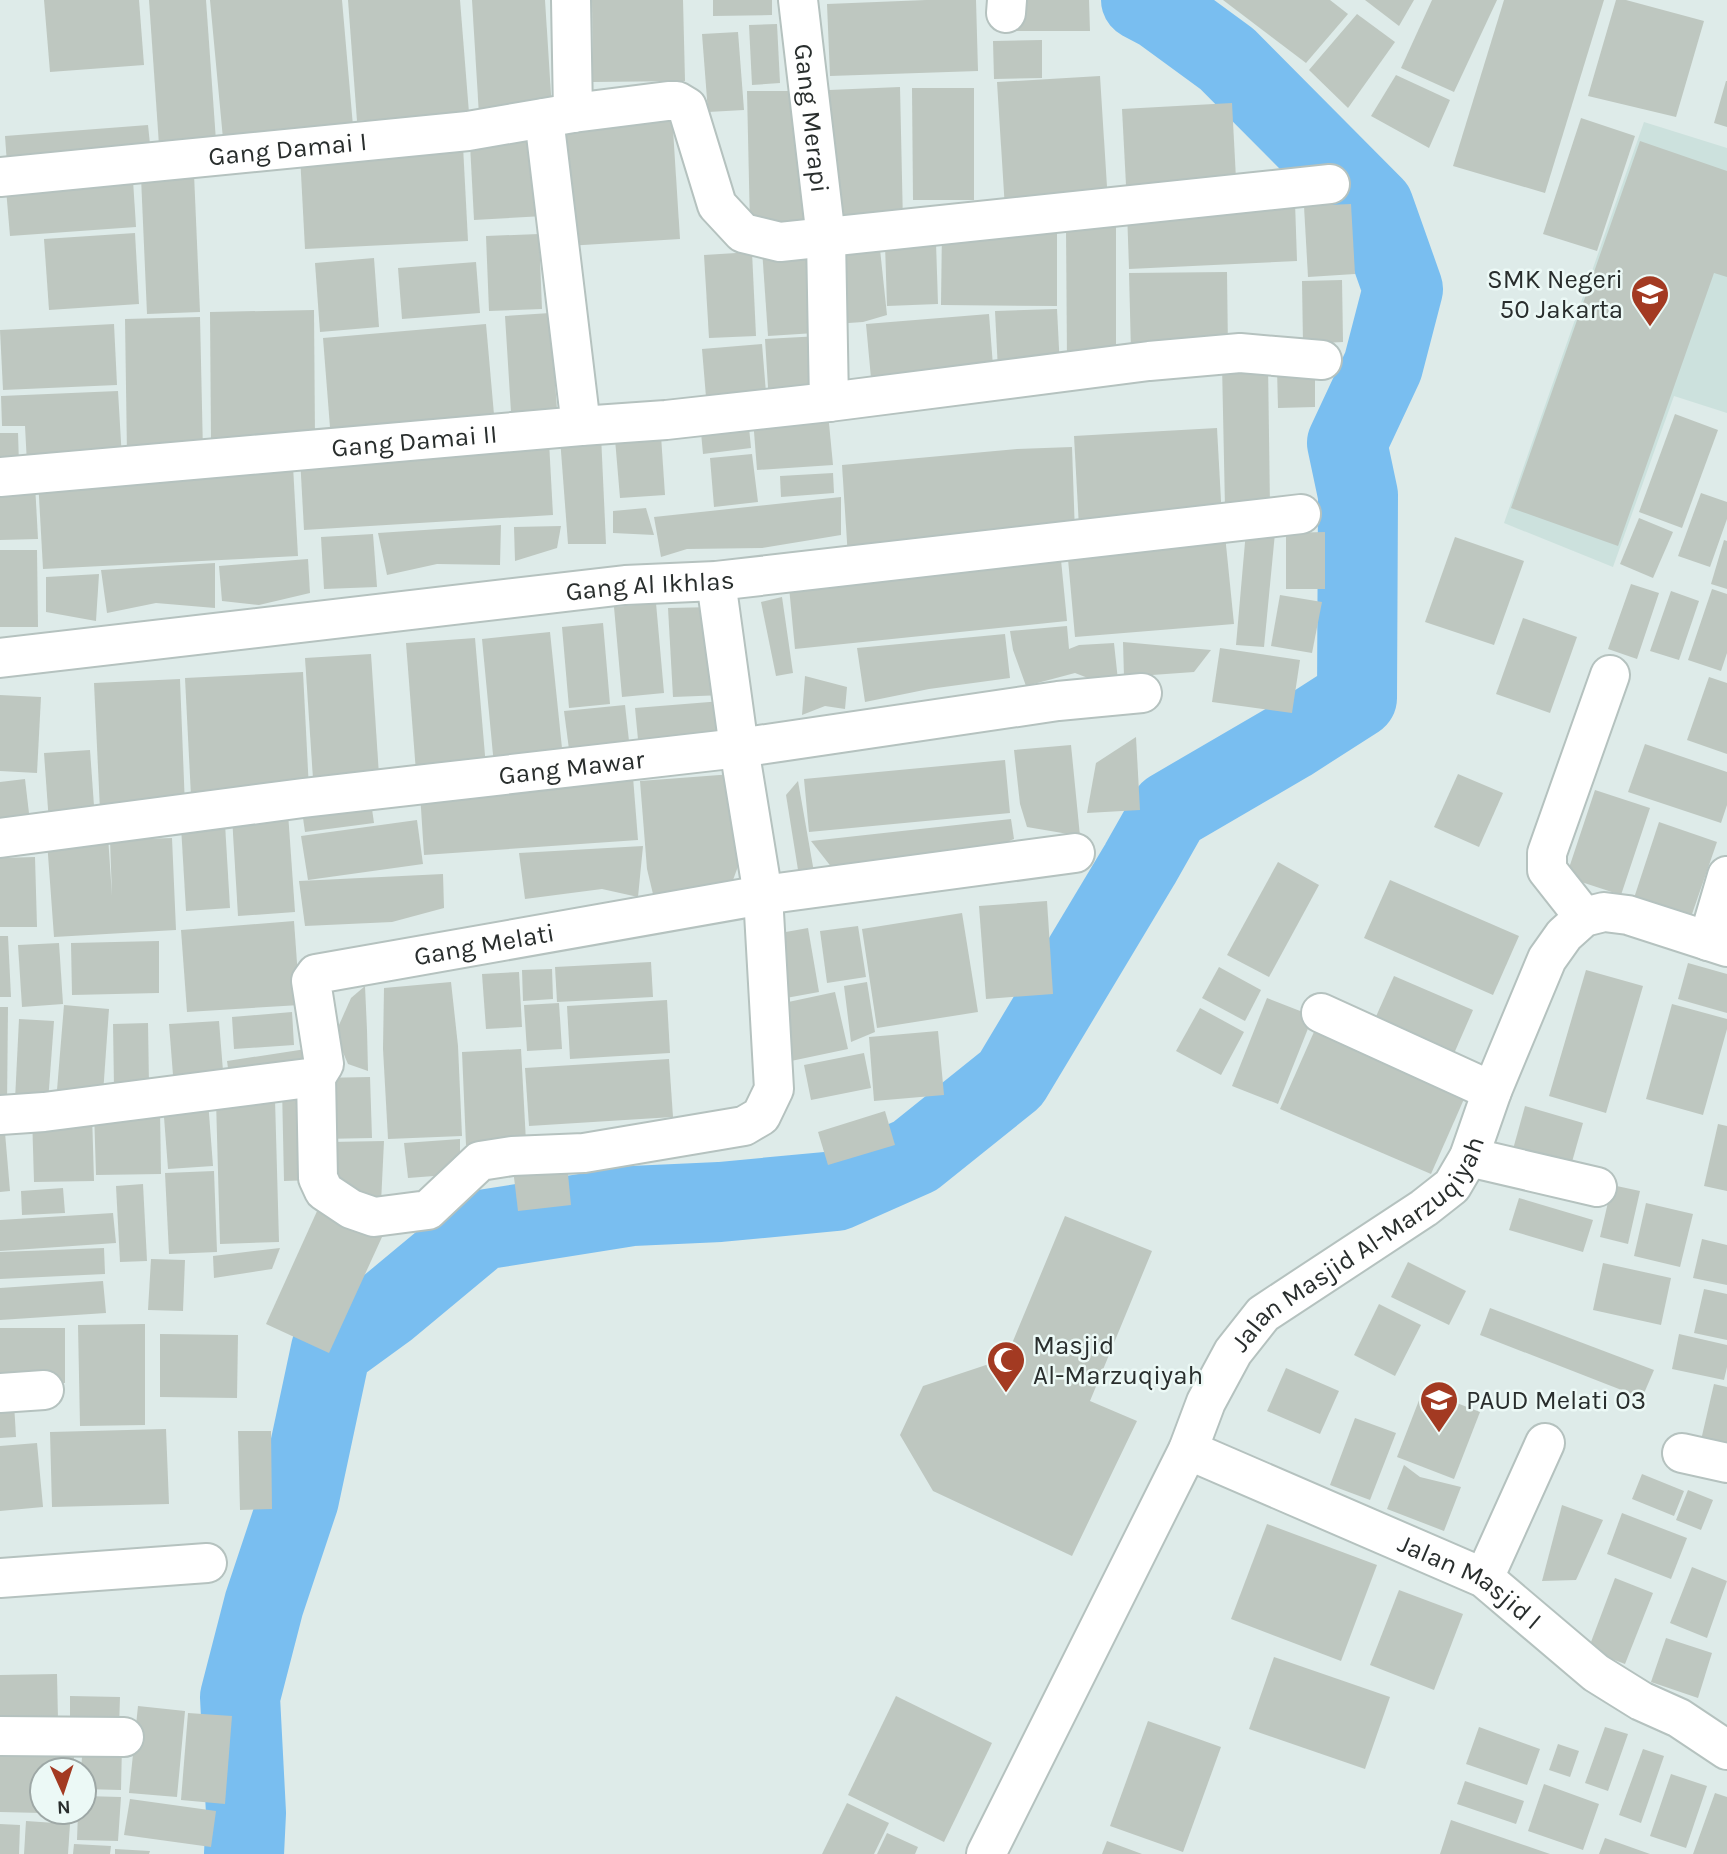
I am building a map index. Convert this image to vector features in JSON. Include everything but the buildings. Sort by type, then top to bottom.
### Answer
[{"type":"street","points":[[571,0],[559,115],[582,426]]},
{"type":"street","name":"Gang Merapi","points":[[798,0],[826,238],[829,402]]},
{"type":"street","name":"Gang Damai I","points":[[0,177],[468,131],[559,115],[677,101],[687,107],[717,205],[743,233],[780,242],[1330,184]]},
{"type":"street","name":"Gang Damai II","points":[[0,477],[666,420],[1175,358],[1240,353],[1322,360]]},
{"type":"street","name":"Gang Al Ikhlas","points":[[0,658],[625,585],[716,581],[1301,514]]},
{"type":"street","name":"Gang Melati","points":[[716,581],[763,895],[774,1089],[761,1116],[744,1126],[584,1153],[512,1156],[480,1161],[428,1210],[374,1217],[351,1209],[324,1191],[318,1178],[316,1077],[324,1064],[311,981],[316,974],[763,895],[1075,853]]},
{"type":"street","points":[[1610,675],[1547,853],[1547,870],[1584,917],[1604,912],[1628,915],[1717,944],[1727,876]]},
{"type":"street","name":"Gang Mawar","points":[[0,838],[303,798],[739,748],[1058,701],[1142,693]]},
{"type":"street","name":"Jalan Masjid Al-Marzuqiyah","points":[[986,1854],[1188,1450],[1206,1402],[1233,1352],[1263,1314],[1424,1208],[1452,1186],[1469,1157],[1492,1091],[1547,959],[1564,935],[1584,917]]},
{"type":"street","points":[[1321,1013],[1492,1091]]},
{"type":"street","points":[[0,1115],[44,1112],[316,1077]]},
{"type":"street","points":[[1469,1157],[1597,1187]]},
{"type":"street","points":[[0,1393],[44,1390]]},
{"type":"street","points":[[1484,1578],[1545,1443]]},
{"type":"street","name":"Jalan Masjid I","points":[[1188,1450],[1484,1578],[1595,1673],[1641,1701],[1679,1717],[1727,1750]]},
{"type":"street","points":[[1682,1453],[1727,1463]]},
{"type":"street","points":[[0,1578],[207,1563]]},
{"type":"street","points":[[0,1735],[124,1737]]},
{"type":"shaded area","name":"SMK Negeri 50 Jakarta","points":[[1644,122],[1727,148],[1727,413],[1674,396],[1613,567],[1504,523]]},
{"type":"waterway","points":[[244,1854],[246,1813],[240,1697],[264,1604],[299,1499],[331,1349],[386,1309],[481,1230],[632,1206],[720,1202],[836,1191],[915,1156],[1011,1079],[1170,811],[1290,741],[1357,698],[1358,495],[1347,443],[1383,366],[1403,289],[1374,207],[1227,59],[1160,10],[1141,0]]},
{"type":"place","name":"SMK Negeri 50 Jakarta","points":[[1650,328]]},
{"type":"place","name":"Masjid Al-Marzuqiyah","points":[[1006,1394]]},
{"type":"place","name":"PAUD Melati 03","points":[[1439,1434]]}]
